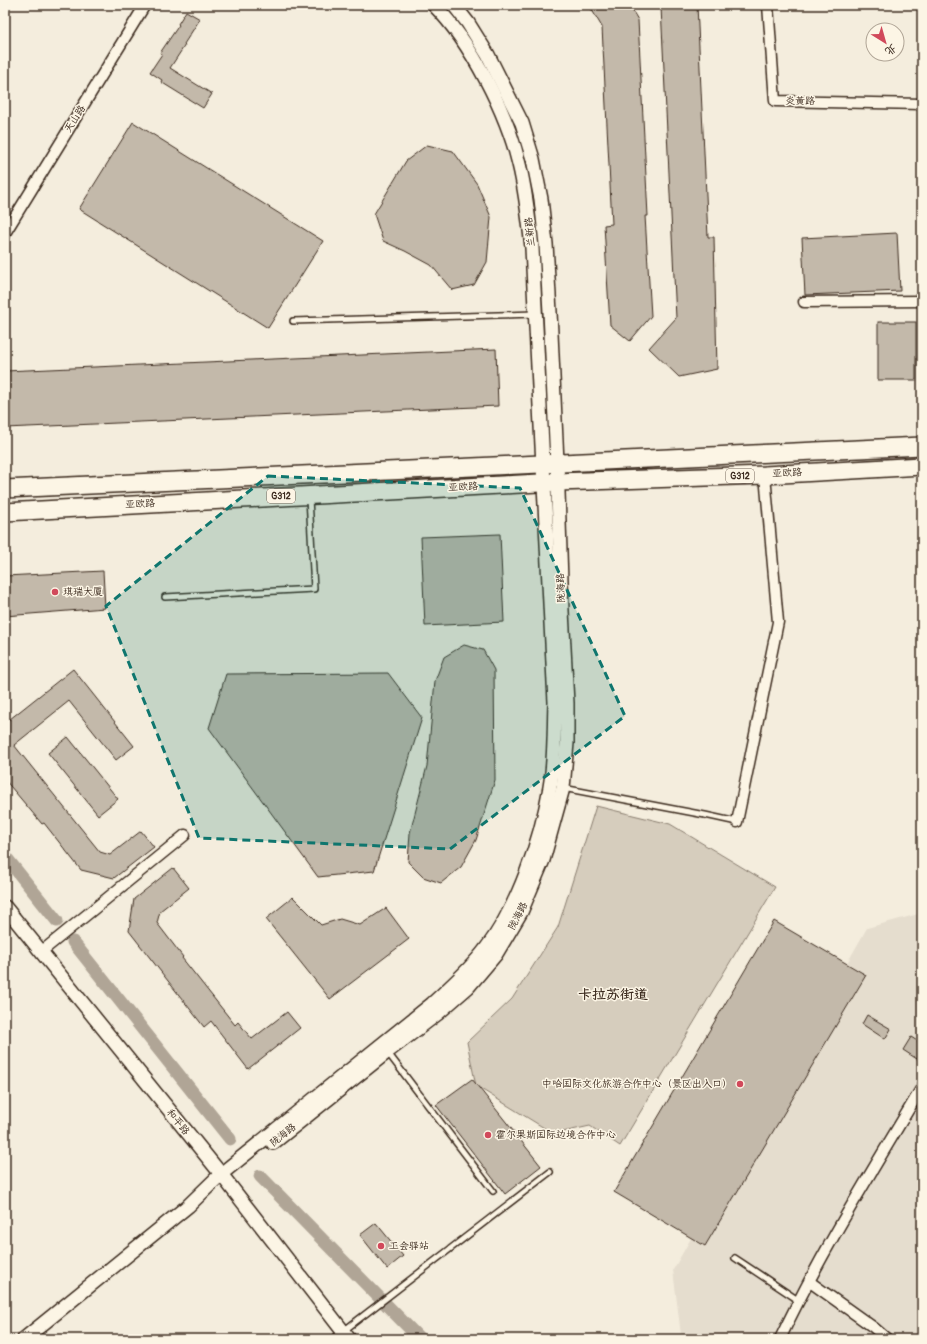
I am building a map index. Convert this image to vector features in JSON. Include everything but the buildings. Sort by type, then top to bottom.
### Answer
[{"type":"highway","name":"亚欧路","points":[[5,489],[922,446]]},
{"type":"highway","name":"亚欧路","points":[[5,512],[309,495],[550,483],[764,475],[922,466]]},
{"type":"street","name":"天山路","points":[[5,233],[144,5]]},
{"type":"street","name":"兰新路","points":[[434,5],[455,31],[477,63],[507,126],[519,163],[527,204],[532,248],[535,314],[550,463]]},
{"type":"street","name":"兰新路","points":[[454,5],[468,23],[505,86],[522,123],[533,159],[541,200],[546,244],[550,312],[550,483]]},
{"type":"street","name":"炎黄路","points":[[768,5],[774,101],[922,104]]},
{"type":"street","points":[[804,302],[922,301]]},
{"type":"street","points":[[737,822],[778,622],[764,475]]},
{"type":"street","name":"陇海路","points":[[223,1178],[437,1014],[468,987],[496,954],[521,912],[543,860],[556,787],[550,483]]},
{"type":"street","name":"陇海路","points":[[24,1339],[223,1178],[432,1004],[462,976],[485,950],[513,905],[556,787]]},
{"type":"street","points":[[41,952],[185,835]]},
{"type":"street","name":"和平路","points":[[5,907],[223,1178],[342,1337]]},
{"type":"street","points":[[780,1339],[798,1300],[810,1282],[832,1238],[922,1087]]},
{"type":"street","points":[[810,1282],[873,1327],[887,1339]]},
{"type":"lane","points":[[293,321],[535,314],[550,312]]},
{"type":"lane","points":[[165,597],[314,589],[309,495]]},
{"type":"lane","points":[[556,787],[705,814],[737,822]]},
{"type":"lane","points":[[387,1052],[493,1191]]},
{"type":"lane","points":[[342,1337],[370,1311],[550,1172]]},
{"type":"lane","points":[[735,1258],[798,1300]]},
{"type":"highlighted area","points":[[268,476],[520,488],[625,716],[450,849],[199,838],[106,606]]},
{"type":"shaded area","points":[[596,806],[670,824],[775,887],[620,1146],[590,1126],[554,1134],[476,1086],[467,1042],[512,999],[558,927]]},
{"type":"shaded area","points":[[922,913],[922,1339],[676,1339],[681,1335],[673,1270],[867,928]]},
{"type":"waterway","points":[[5,856],[57,921]]},
{"type":"waterway","points":[[73,942],[230,1139]]},
{"type":"waterway","points":[[260,1176],[420,1339]]},
{"type":"place","name":"琪瑞大厦","points":[[55,592]]},
{"type":"place","name":"中哈国际文化旅游合作中心（景区出入口）","points":[[740,1084]]},
{"type":"place","name":"霍尔果斯国际边境合作中心","points":[[488,1135]]},
{"type":"place","name":"工会驿站","points":[[381,1246]]},
{"type":"district","name":"卡拉苏街道","points":[[613,994]]}]
